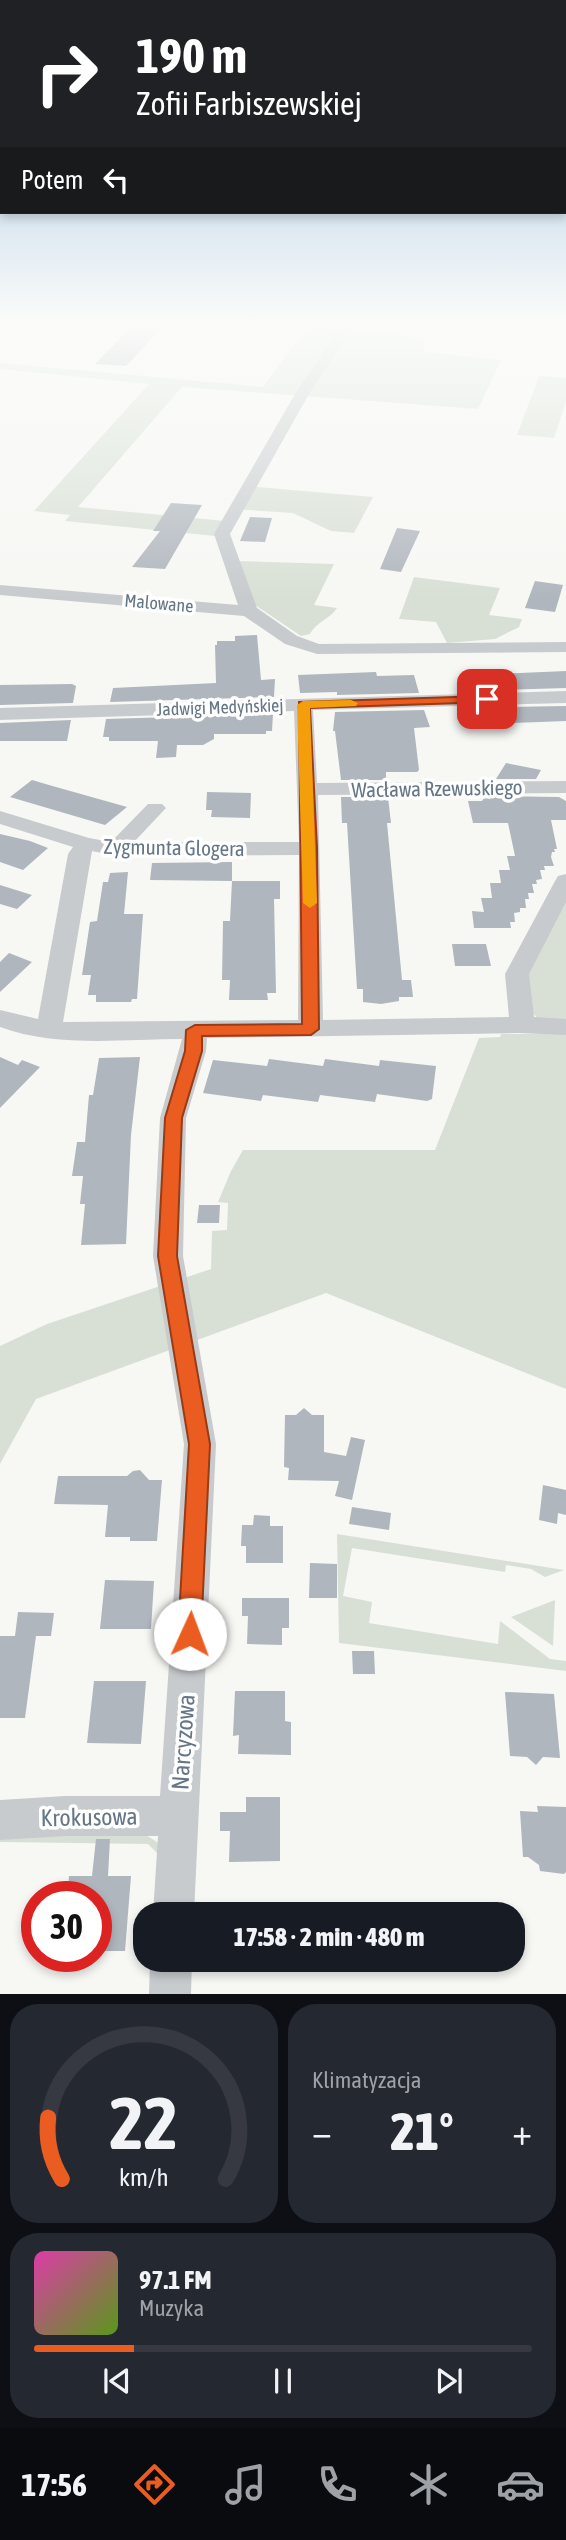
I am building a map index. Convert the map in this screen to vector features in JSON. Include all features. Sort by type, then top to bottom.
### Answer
[{"type":"street","points":[[249,611],[222,534],[291,414]]},
{"type":"street","name":"Malowane","points":[[0,590],[249,611],[291,640],[307,647],[333,650],[566,647]]},
{"type":"street","name":"Jadwigi Medyńskiej","points":[[0,714],[566,697]]},
{"type":"street","points":[[303,705],[310,848],[311,1029]]},
{"type":"street","name":"Wacława Rzewuskiego","points":[[307,789],[566,787]]},
{"type":"street","points":[[116,849],[156,808]]},
{"type":"street","name":"Zygmunta Glogera","points":[[0,817],[86,844],[116,849],[310,848]]},
{"type":"street","points":[[49,1030],[79,854],[86,844]]},
{"type":"street","points":[[507,1026],[522,1020],[517,974],[566,881]]},
{"type":"street","points":[[0,1018],[49,1030],[73,1032],[566,1027]]},
{"type":"street","name":"Narcyzowa","points":[[174,1902],[200,1444],[168,1256],[173,1118],[193,1051],[195,1030]]},
{"type":"street","name":"Krokusowa","points":[[0,1820],[65,1816],[178,1816]]},
{"type":"street","points":[[170,1994],[171,1972]]},
{"type":"shaded area","points":[[122,414],[159,414],[78,507],[225,521],[215,536],[65,521],[70,515],[34,511]]},
{"type":"shaded area","points":[[525,414],[562,414],[554,438],[517,435]]},
{"type":"shaded area","points":[[245,486],[373,497],[354,533],[331,531],[293,513],[233,509]]},
{"type":"shaded area","points":[[237,561],[334,564],[314,605],[337,608],[310,634],[301,636],[255,605]]},
{"type":"shaded area","points":[[414,577],[500,588],[489,615],[522,619],[519,627],[495,639],[447,643],[436,622],[399,619]]},
{"type":"shaded area","points":[[566,901],[566,1020],[537,1018],[529,1004],[526,989],[528,974],[533,958]]},
{"type":"shaded area","points":[[501,1034],[566,1034],[566,1389],[326,1293],[36,1399],[0,1464],[0,1346],[47,1324],[211,1269],[212,1231],[227,1230],[228,1203],[218,1202],[243,1150],[435,1150],[479,1038],[500,1037]]},
{"type":"shaded area","points":[[337,1534],[564,1570],[545,1577],[531,1569],[506,1565],[505,1572],[352,1548],[343,1596],[372,1602],[369,1623],[498,1644],[500,1621],[550,1659],[566,1661],[566,1671],[339,1643]]},
{"type":"shaded area","points":[[555,1600],[553,1646],[511,1617]]},
{"type":"shaded area","points":[[138,1830],[157,1842],[164,1852],[158,1854],[148,1844],[0,1842],[0,1833]]},
{"type":"building","points":[[171,503],[202,505],[165,569],[132,567],[160,531],[153,531]]},
{"type":"building","points":[[250,517],[272,518],[265,542],[240,541]]},
{"type":"building","points":[[397,528],[420,531],[401,572],[380,569]]},
{"type":"building","points":[[535,581],[563,585],[555,612],[525,608]]},
{"type":"building","points":[[257,635],[261,680],[275,679],[274,697],[110,702],[113,688],[216,683],[217,641],[235,641],[235,636]]},
{"type":"building","points":[[566,671],[566,688],[501,690],[495,674]]},
{"type":"building","points":[[376,672],[377,676],[414,675],[419,693],[300,693],[298,675]]},
{"type":"building","points":[[0,685],[76,686],[73,703],[0,705]]},
{"type":"building","points":[[566,706],[566,721],[513,723],[507,707]]},
{"type":"building","points":[[424,710],[430,727],[414,728],[419,770],[417,772],[386,772],[386,780],[341,780],[333,731],[335,712]]},
{"type":"building","points":[[273,714],[272,731],[266,731],[266,734],[214,734],[214,739],[203,745],[177,745],[176,757],[156,758],[158,741],[109,741],[109,737],[103,737],[106,719]]},
{"type":"building","points":[[71,720],[67,741],[0,741],[0,723]]},
{"type":"building","points":[[506,763],[541,770],[536,779],[496,779]]},
{"type":"building","points":[[32,780],[127,807],[105,825],[10,797]]},
{"type":"building","points":[[207,792],[251,793],[250,818],[211,817],[212,810],[206,810]]},
{"type":"building","points":[[485,796],[559,797],[566,801],[566,820],[551,820],[557,849],[554,849],[551,857],[554,866],[544,866],[545,870],[540,870],[542,879],[536,880],[537,884],[532,884],[534,893],[528,893],[529,899],[525,899],[526,908],[520,908],[520,912],[514,913],[515,922],[510,922],[511,928],[474,928],[472,911],[484,912],[481,898],[492,898],[490,883],[501,883],[499,870],[510,870],[507,856],[515,856],[508,823],[473,823],[468,801],[482,801]]},
{"type":"building","points":[[341,797],[388,797],[391,823],[387,823],[402,980],[411,980],[413,997],[399,997],[399,1001],[381,1004],[363,1002],[363,989],[357,989],[347,823],[342,823]]},
{"type":"building","points":[[0,834],[48,848],[23,870],[0,862]]},
{"type":"building","points":[[232,862],[232,881],[150,880],[152,863]]},
{"type":"building","points":[[128,872],[124,914],[143,914],[137,999],[132,999],[131,1002],[96,1002],[96,995],[88,995],[91,975],[82,975],[90,922],[97,921],[103,882],[108,882],[110,873]]},
{"type":"building","points":[[232,881],[280,881],[280,899],[274,899],[276,993],[267,993],[268,1000],[229,1000],[230,980],[222,980],[223,921],[230,921]]},
{"type":"building","points":[[0,885],[32,895],[17,909],[0,904]]},
{"type":"building","points":[[452,944],[486,944],[491,966],[455,966]]},
{"type":"building","points":[[9,953],[32,962],[0,992],[0,962]]},
{"type":"building","points":[[0,1057],[18,1065],[22,1060],[40,1067],[0,1108]]},
{"type":"building","points":[[140,1057],[131,1135],[126,1244],[81,1245],[85,1204],[80,1204],[83,1176],[72,1176],[77,1142],[85,1142],[89,1095],[93,1095],[99,1058]]},
{"type":"building","points":[[269,1059],[323,1066],[325,1059],[379,1066],[380,1060],[436,1066],[432,1099],[427,1101],[377,1094],[375,1102],[320,1095],[318,1102],[263,1095],[261,1101],[203,1093],[213,1060],[267,1066]]},
{"type":"building","points":[[199,1205],[220,1205],[219,1223],[197,1223]]},
{"type":"building","points":[[304,1408],[312,1415],[324,1415],[324,1452],[346,1456],[351,1437],[365,1440],[352,1500],[335,1496],[339,1481],[288,1480],[289,1468],[284,1467],[285,1415],[296,1415]]},
{"type":"building","points":[[140,1470],[149,1480],[162,1480],[157,1541],[105,1537],[108,1505],[54,1504],[58,1476],[127,1476]]},
{"type":"building","points":[[543,1485],[566,1490],[566,1515],[558,1513],[557,1524],[539,1520]]},
{"type":"building","points":[[352,1507],[391,1513],[389,1530],[349,1524]]},
{"type":"building","points":[[254,1515],[270,1516],[270,1526],[283,1526],[283,1563],[246,1563],[246,1546],[241,1546],[242,1525],[253,1525]]},
{"type":"building","points":[[310,1563],[337,1564],[337,1598],[309,1598]]},
{"type":"building","points":[[105,1580],[154,1581],[151,1629],[100,1629]]},
{"type":"building","points":[[242,1598],[289,1598],[289,1628],[282,1628],[282,1645],[247,1644],[248,1616],[242,1616]]},
{"type":"building","points":[[18,1612],[54,1613],[51,1636],[36,1636],[25,1718],[0,1718],[0,1636],[15,1636]]},
{"type":"building","points":[[352,1651],[374,1651],[375,1674],[353,1674]]},
{"type":"building","points":[[94,1681],[146,1681],[141,1744],[87,1743]]},
{"type":"building","points":[[235,1691],[285,1691],[285,1721],[291,1722],[291,1755],[238,1754],[239,1735],[233,1736]]},
{"type":"building","points":[[505,1692],[554,1694],[560,1758],[543,1757],[536,1765],[527,1757],[510,1756]]},
{"type":"building","points":[[246,1797],[280,1797],[280,1861],[229,1862],[230,1831],[220,1831],[220,1812],[246,1812]]},
{"type":"building","points":[[537,1806],[566,1807],[564,1874],[540,1871],[539,1865],[528,1857],[523,1857],[520,1811],[538,1812]]},
{"type":"building","points":[[96,1839],[110,1839],[108,1876],[131,1876],[125,1951],[112,1951],[112,1881],[69,1881],[69,1876],[92,1876]]},
{"type":"slow traffic","points":[[310,903],[303,705],[351,703]]},
{"type":"route","points":[[190,1634],[200,1444],[168,1256],[173,1118],[193,1051],[195,1030],[311,1029],[310,848],[303,705],[487,699]]}]
